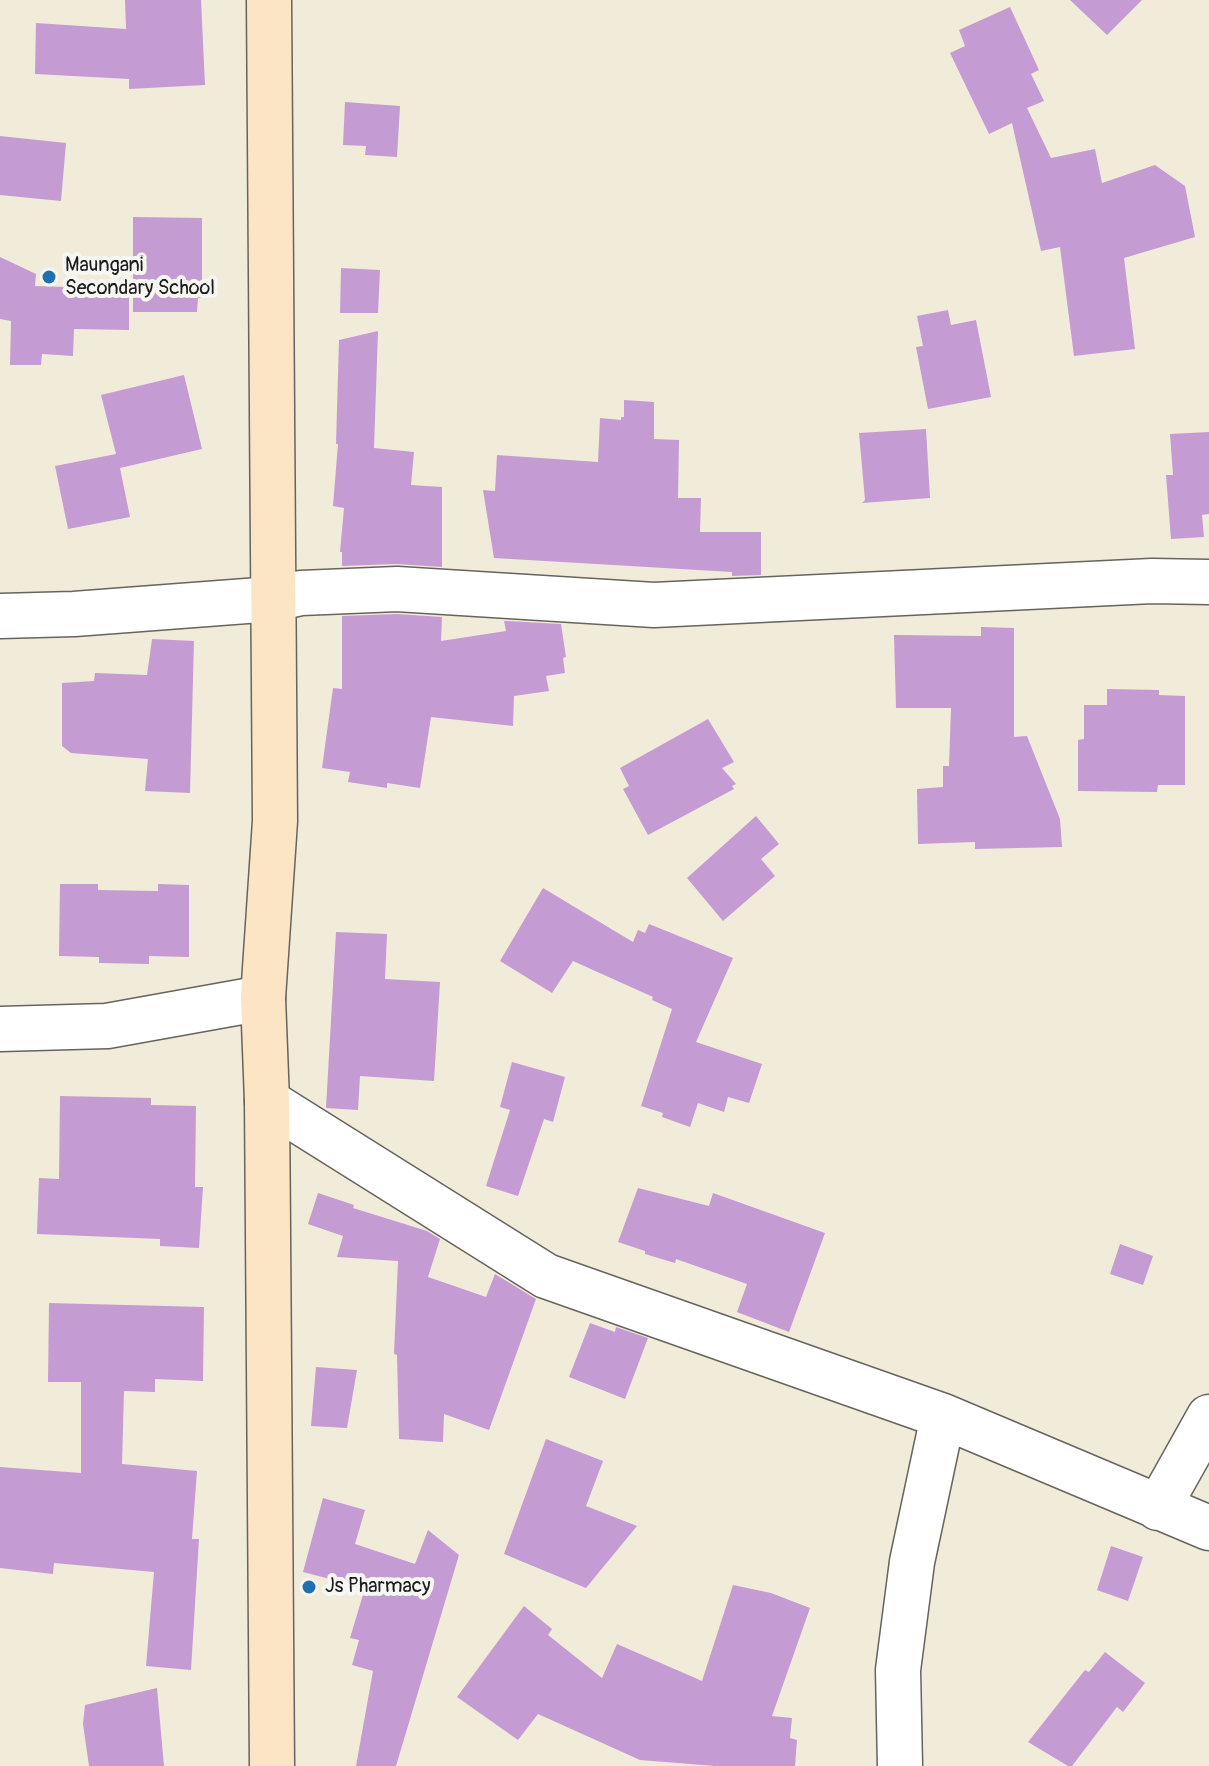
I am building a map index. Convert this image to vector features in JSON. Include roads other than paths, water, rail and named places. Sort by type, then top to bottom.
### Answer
[{"type":"main road","points":[[269,0],[275,821],[263,998],[267,1101],[272,1766]]},
{"type":"street","points":[[0,616],[74,614],[273,599],[301,593],[397,589],[654,605],[1152,581],[1209,582]]},
{"type":"street","points":[[0,1029],[107,1026],[263,998]]},
{"type":"street","points":[[267,1101],[546,1276],[943,1416],[1209,1528]]},
{"type":"street","points":[[900,1766],[898,1670],[912,1562],[943,1416]]},
{"type":"street","points":[[1158,1508],[1209,1417]]},
{"type":"place","name":"Maungani Secondary School","points":[[49,277]]},
{"type":"place","name":"Js Pharmacy","points":[[309,1587]]}]
